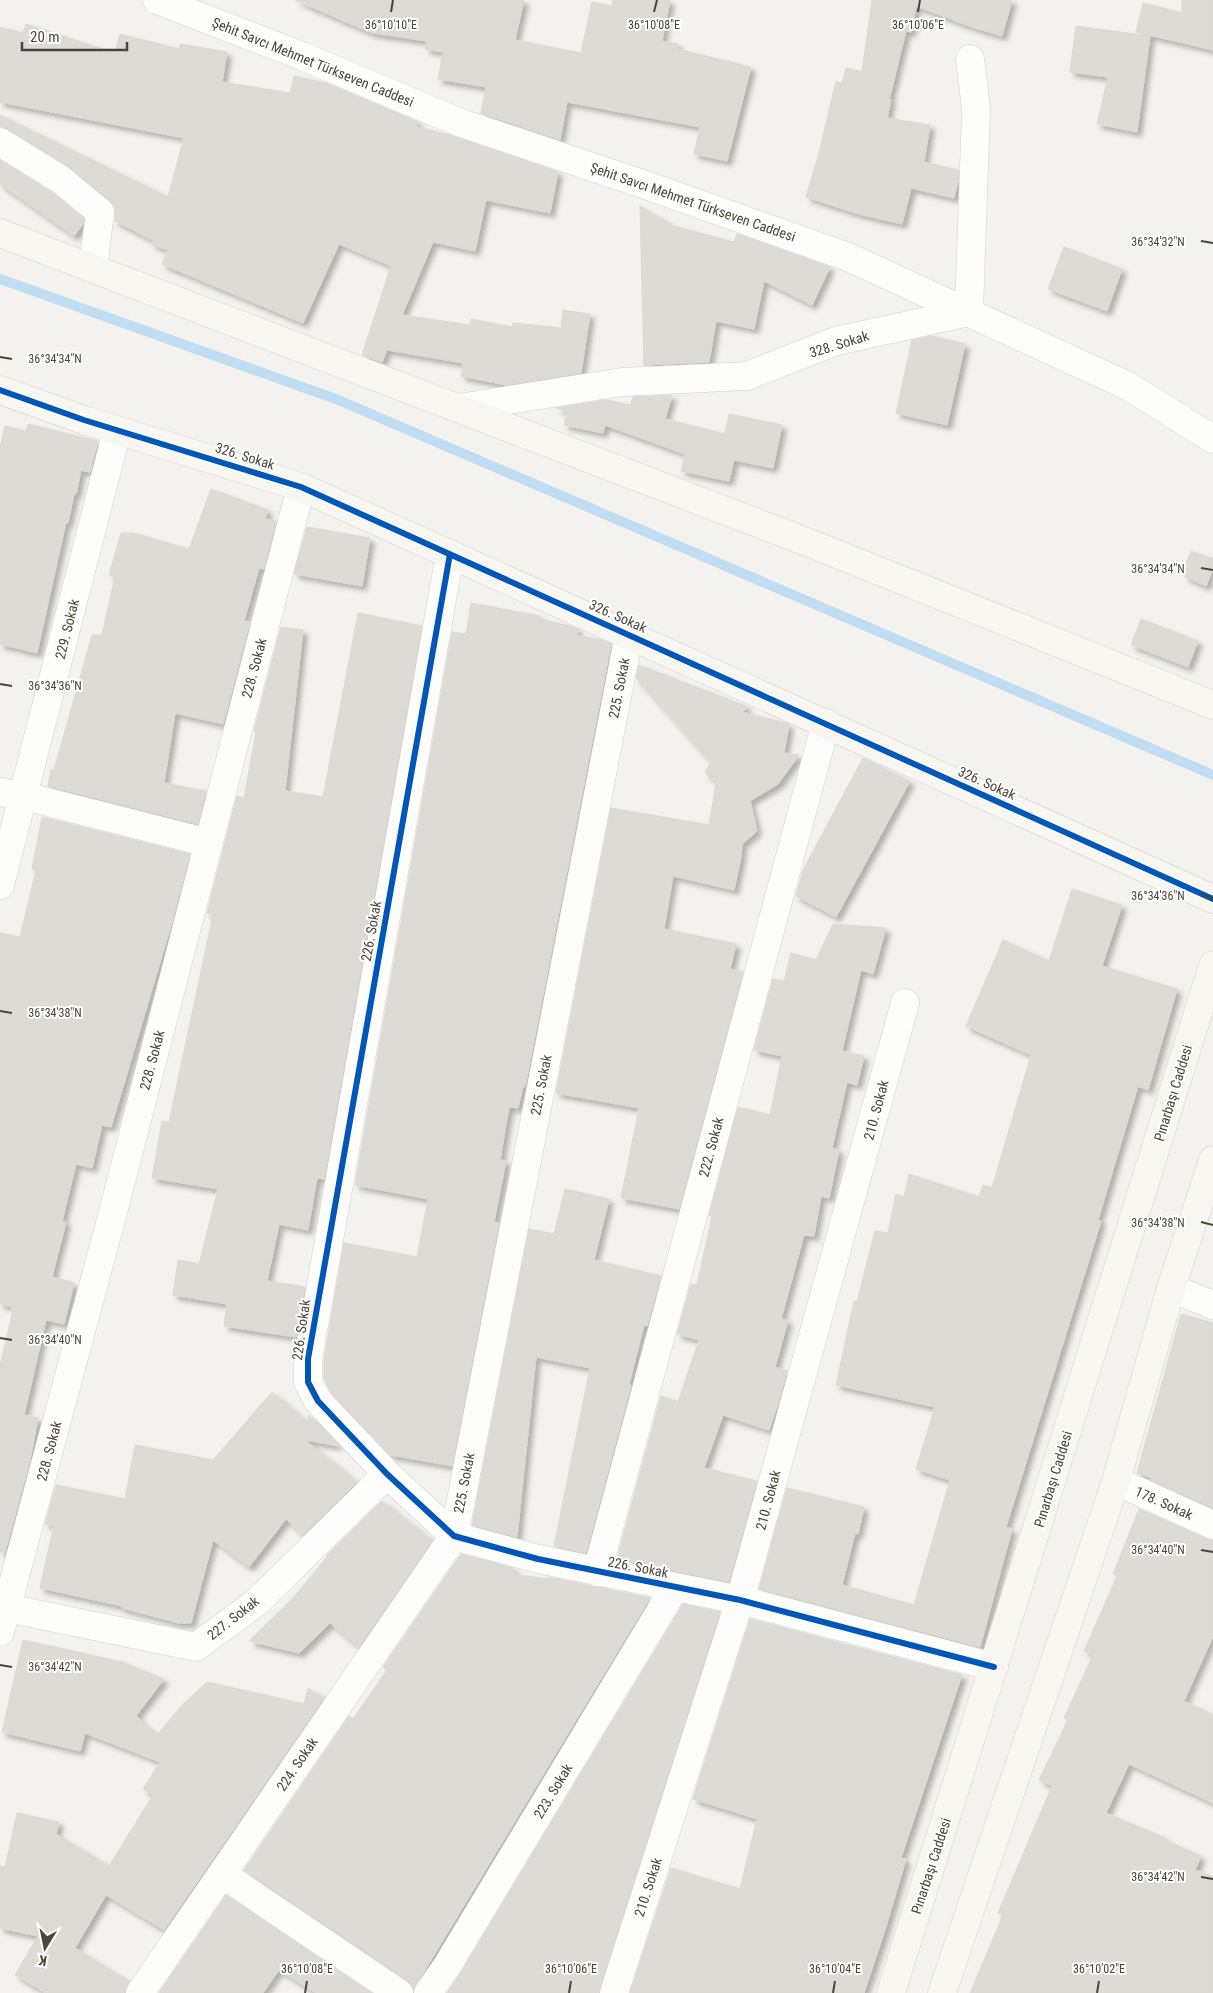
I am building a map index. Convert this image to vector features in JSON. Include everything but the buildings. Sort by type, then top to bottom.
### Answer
[{"type":"street","name":"Şehit Savcı Mehmet Türkseven Caddesi","points":[[157,0],[302,56],[461,123],[640,183],[848,257],[1128,386],[1213,439]]},
{"type":"street","points":[[968,312],[976,109],[970,59]]},
{"type":"street","points":[[0,142],[60,179],[100,212],[93,268]]},
{"type":"street","points":[[0,232],[807,542],[1213,705]]},
{"type":"street","name":"328. Sokak","points":[[459,408],[622,382],[747,376],[836,341],[968,312]]},
{"type":"street","name":"326. Sokak","points":[[0,390],[117,431],[302,487],[1213,898]]},
{"type":"street","name":"229. Sokak","points":[[0,885],[12,794],[117,431]]},
{"type":"street","name":"228. Sokak","points":[[3,1620],[112,1216],[302,487]]},
{"type":"street","name":"226. Sokak","points":[[450,554],[308,1359],[308,1382],[318,1401],[387,1474],[454,1536],[538,1559],[740,1600],[994,1667]]},
{"type":"street","name":"225. Sokak","points":[[454,1536],[629,635]]},
{"type":"street","name":"222. Sokak","points":[[597,1572],[826,724]]},
{"type":"street","points":[[12,794],[209,843]]},
{"type":"street","name":"Pınarbaşı Caddesi","points":[[891,1993],[1213,965]]},
{"type":"street","name":"210. Sokak","points":[[614,1993],[740,1600],[905,1003]]},
{"type":"street","points":[[942,1993],[1116,1481],[1171,1288],[1213,1160]]},
{"type":"street","points":[[1171,1288],[1213,1304]]},
{"type":"street","name":"227. Sokak","points":[[3,1620],[196,1647],[257,1602],[387,1474]]},
{"type":"street","name":"178. Sokak","points":[[1116,1481],[1213,1525]]},
{"type":"street","name":"224. Sokak","points":[[140,1993],[454,1536]]},
{"type":"street","name":"223. Sokak","points":[[428,1993],[452,1958],[675,1587]]},
{"type":"street","points":[[222,1874],[399,1993]]},
{"type":"waterway","points":[[0,279],[336,399],[1213,775]]},
{"type":"cycle path","points":[[0,390],[84,420],[301,487],[1213,899]]},
{"type":"cycle path","points":[[450,554],[308,1359],[308,1382],[318,1401],[387,1474],[454,1536],[538,1559],[740,1600],[994,1667]]}]
